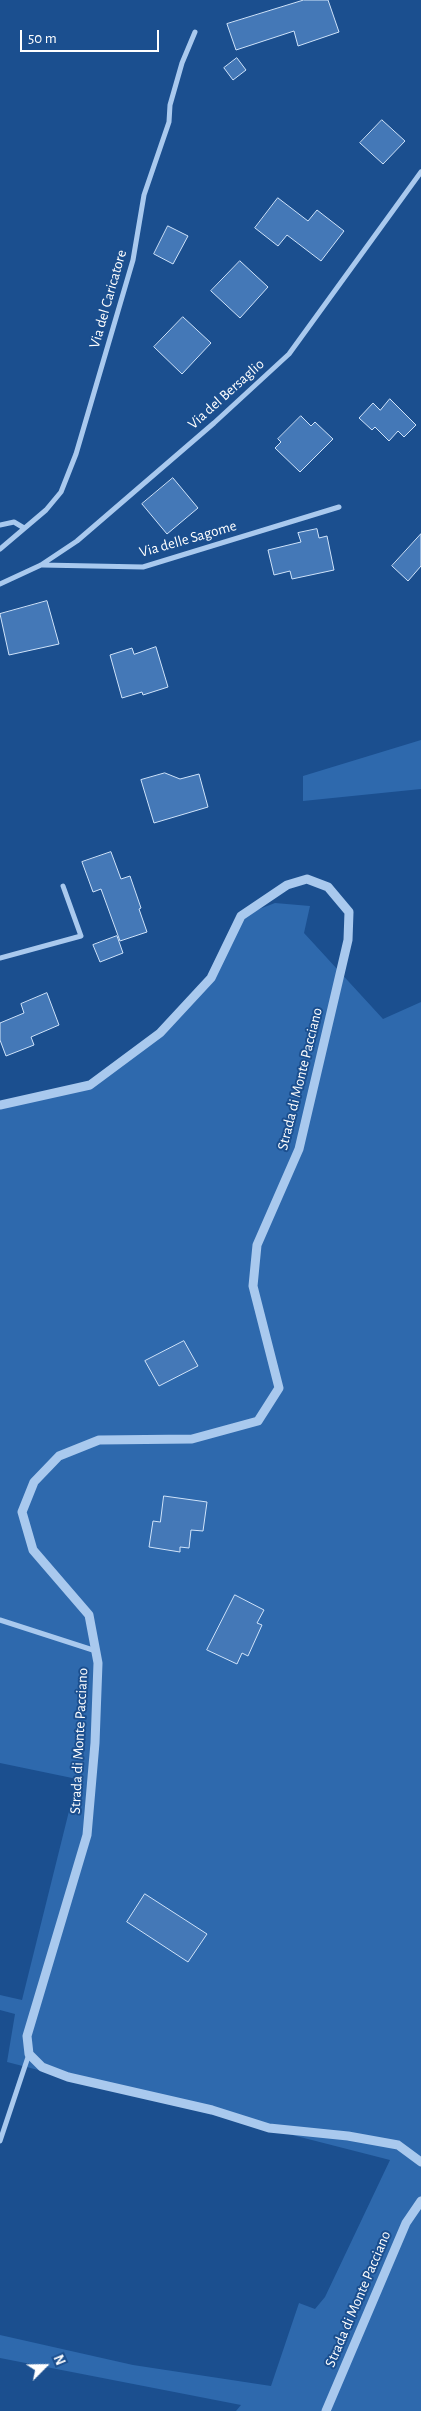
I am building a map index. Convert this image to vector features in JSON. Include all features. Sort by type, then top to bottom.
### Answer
[{"type":"street","name":"Via del Caricatore","points":[[0,549],[46,510],[61,492],[76,454],[133,260],[144,195],[170,122],[170,105],[182,62],[195,32]]},
{"type":"street","name":"Via del Bersaglio","points":[[0,584],[41,565],[77,541],[214,423],[289,354],[421,172]]},
{"type":"street","name":"Via delle Sagome","points":[[41,565],[143,567],[339,507]]},
{"type":"street","points":[[0,525],[14,522],[24,528]]},
{"type":"street","name":"Strada di Monte Pacciano","points":[[0,1105],[90,1085],[160,1033],[212,978],[241,916],[287,885],[308,879],[328,887],[349,912],[348,940],[298,1149],[257,1245],[253,1286],[279,1388],[258,1421],[192,1439],[99,1440],[58,1456],[34,1482],[22,1512],[32,1550],[89,1615],[98,1662],[96,1743],[87,1835],[27,2036],[29,2054]]},
{"type":"street","points":[[0,958],[81,936],[63,886]]},
{"type":"street","points":[[0,1620],[96,1651]]},
{"type":"street","points":[[0,2141],[29,2054],[42,2067],[68,2076],[212,2110],[269,2128],[348,2136],[398,2146],[421,2162]]},
{"type":"street","name":"Strada di Monte Pacciano","points":[[326,2411],[406,2223],[421,2201]]},
{"type":"shaded area","points":[[421,740],[421,789],[303,801],[303,776]]},
{"type":"shaded area","points":[[275,903],[310,906],[304,933],[383,1019],[421,1002],[421,2411],[236,2411],[241,2405],[0,2358],[0,2335],[133,2365],[271,2386],[299,2303],[315,2309],[325,2297],[390,2160],[7,2062],[15,2014],[0,2010],[0,1995],[22,2000],[77,1779],[0,1763],[0,1105],[90,1085],[160,1033],[211,978],[241,916]]},
{"type":"building","points":[[304,0],[328,0],[339,32],[298,46],[294,31],[236,50],[227,24]]},
{"type":"building","points":[[237,58],[246,70],[233,80],[224,68]]},
{"type":"building","points":[[382,120],[405,141],[383,164],[360,143]]},
{"type":"building","points":[[278,198],[308,221],[317,210],[344,231],[321,261],[287,235],[278,246],[255,228]]},
{"type":"building","points":[[168,226],[188,236],[173,264],[154,254]]},
{"type":"building","points":[[240,261],[268,287],[240,318],[211,291]]},
{"type":"building","points":[[183,317],[211,343],[182,374],[154,347]]},
{"type":"building","points":[[390,399],[416,425],[404,437],[398,431],[389,441],[375,427],[372,430],[359,418],[373,403],[380,410]]},
{"type":"building","points":[[301,416],[311,426],[315,422],[333,439],[300,472],[275,448],[281,442],[278,439]]},
{"type":"building","points":[[173,478],[198,508],[167,534],[142,504]]},
{"type":"building","points":[[317,529],[319,538],[327,536],[334,570],[292,579],[290,571],[274,575],[268,550],[301,542],[298,533]]},
{"type":"building","points":[[421,534],[421,566],[408,581],[392,566]]},
{"type":"building","points":[[47,601],[59,644],[9,655],[0,614]]},
{"type":"building","points":[[156,647],[168,687],[143,695],[142,692],[122,698],[110,655],[132,648],[134,654]]},
{"type":"building","points":[[165,773],[180,779],[199,774],[208,807],[154,823],[141,780]]},
{"type":"building","points":[[111,852],[121,879],[130,876],[147,932],[120,941],[101,889],[93,892],[82,862]]},
{"type":"building","points":[[117,936],[123,953],[100,962],[93,945]]},
{"type":"building","points":[[47,993],[59,1025],[31,1037],[34,1045],[6,1056],[0,1040],[0,1023],[24,1013],[21,1004]]},
{"type":"building","points":[[184,1341],[198,1366],[159,1386],[145,1361]]},
{"type":"building","points":[[164,1496],[207,1502],[203,1531],[191,1530],[189,1548],[180,1547],[180,1552],[149,1547],[153,1521],[160,1522]]},
{"type":"building","points":[[235,1595],[264,1610],[257,1623],[262,1625],[248,1656],[242,1653],[237,1664],[207,1650]]},
{"type":"building","points":[[145,1894],[207,1934],[188,1962],[127,1922]]}]
